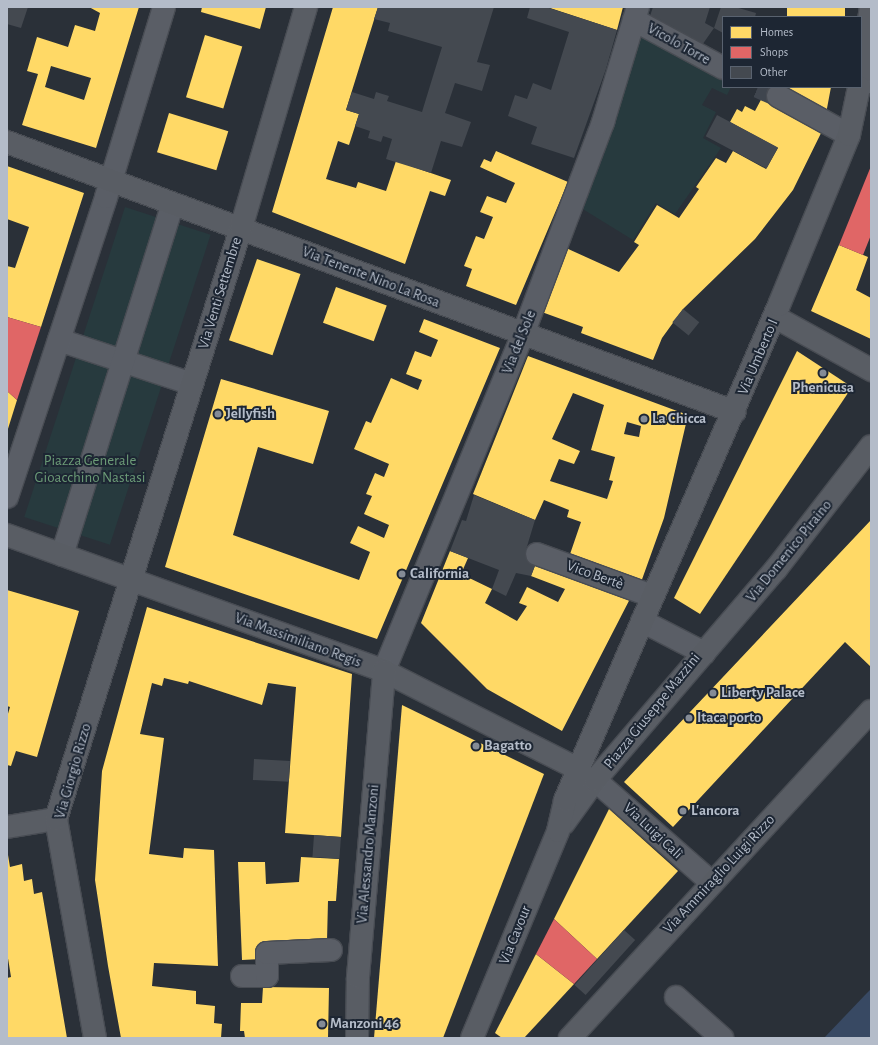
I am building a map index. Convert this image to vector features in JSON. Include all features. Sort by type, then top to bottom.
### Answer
[{"type":"street","points":[[7,497],[111,181],[164,7]]},
{"type":"street","name":"Via Venti Settembre","points":[[131,579],[241,228],[306,7]]},
{"type":"street","points":[[862,66],[871,7]]},
{"type":"street","name":"Vicolo Torre","points":[[636,13],[722,67]]},
{"type":"street","name":"Via del Sole","points":[[384,671],[523,334],[603,122],[636,13]]},
{"type":"street","name":"Via Umberto I","points":[[642,621],[735,412],[775,317],[849,135],[859,88]]},
{"type":"street","points":[[778,96],[849,135]]},
{"type":"street","name":"Via Tenente Nino La Rosa","points":[[7,142],[735,412]]},
{"type":"street","points":[[62,555],[174,204]]},
{"type":"street","points":[[775,317],[871,370]]},
{"type":"street","points":[[59,340],[192,384]]},
{"type":"street","name":"Via Domenico Piraino","points":[[704,653],[776,569],[871,446]]},
{"type":"street","name":"Via Massimiliano Regis","points":[[7,535],[384,671],[587,775]]},
{"type":"street","name":"Vico Bertè","points":[[537,554],[652,596]]},
{"type":"street","name":"Via Giorgio Rizzo","points":[[96,1038],[56,819],[131,579]]},
{"type":"street","name":"Piazza Giuseppe Mazzini","points":[[642,621],[704,653],[587,775],[642,621]]},
{"type":"street","name":"Via Alessandro Manzoni","points":[[357,1038],[358,977],[384,671]]},
{"type":"street","name":"Via Ammiraglio Luigi Rizzo","points":[[570,1038],[711,882],[871,711]]},
{"type":"street","name":"Via Cavour","points":[[472,1038],[558,831],[565,800],[587,775]]},
{"type":"street","name":"Via Luigi Calì","points":[[587,775],[711,882]]},
{"type":"street","points":[[7,827],[56,819]]},
{"type":"street","points":[[242,976],[267,976],[267,953],[331,950]]},
{"type":"street","points":[[676,997],[722,1038]]},
{"type":"green space","points":[[643,28],[722,71],[722,88],[730,88],[727,95],[712,88],[702,105],[716,112],[703,138],[721,148],[675,214],[656,203],[633,240],[581,208]]},
{"type":"green space","name":"Piazza Generale Gioacchino Nastasi","points":[[125,207],[211,235],[110,545],[24,517]]},
{"type":"water","points":[[871,989],[871,1038],[824,1038],[866,994]]},
{"type":"building: Homes","points":[[89,7],[139,7],[96,148],[22,125],[38,74],[27,71],[37,37],[68,47],[75,25],[95,31],[100,13]],"holes":[[[51,66],[91,78],[84,100],[45,87]]]},
{"type":"building: Homes","points":[[202,7],[266,7],[260,29],[201,12]]},
{"type":"building: Homes","points":[[333,7],[378,7],[346,110],[359,114],[349,145],[338,141],[326,179],[356,188],[358,182],[386,191],[396,161],[451,180],[445,196],[430,191],[405,264],[272,212]]},
{"type":"building: Homes","points":[[547,7],[623,7],[617,30]]},
{"type":"building: Homes","points":[[787,7],[845,7],[845,16],[787,16]]},
{"type":"building: Homes","points":[[205,35],[242,46],[223,109],[186,97]]},
{"type":"building: Homes","points":[[783,88],[831,88],[825,119]]},
{"type":"building: Homes","points":[[765,92],[825,125],[793,190],[755,239],[683,309],[662,338],[653,360],[581,333],[583,327],[539,311],[566,248],[619,272],[639,245],[634,242],[657,205],[679,218],[699,189],[696,187],[716,158],[726,163],[733,151],[766,169],[778,148],[730,122],[737,109],[742,112],[745,106],[755,111]]},
{"type":"building: Homes","points":[[169,113],[228,131],[216,170],[157,152]]},
{"type":"building: Homes","points":[[496,151],[568,182],[516,305],[466,286],[472,269],[464,266],[476,236],[484,239],[493,217],[480,212],[487,196],[506,203],[515,183],[480,167],[484,159],[491,162]]},
{"type":"building: Homes","points":[[7,166],[84,193],[41,327],[7,317],[7,266],[15,268],[29,227],[7,219]]},
{"type":"building: Homes","points":[[839,245],[868,257],[856,290],[871,298],[871,339],[811,311]]},
{"type":"building: Homes","points":[[257,259],[300,274],[272,355],[229,340]]},
{"type":"building: Homes","points":[[336,287],[387,305],[374,341],[323,323]]},
{"type":"building: Homes","points":[[424,319],[500,348],[377,639],[165,567],[221,379],[329,411],[313,464],[258,447],[233,535],[359,580],[370,552],[350,543],[358,526],[384,538],[389,525],[364,514],[372,496],[366,494],[375,473],[384,477],[389,464],[354,449],[366,421],[371,423],[391,378],[418,390],[422,380],[406,374],[415,351],[431,357],[438,340],[419,332]]},
{"type":"building: Homes","points":[[797,351],[852,387],[700,614],[674,598]]},
{"type":"building: Homes","points":[[528,356],[688,415],[664,518],[640,585],[568,560],[581,522],[567,517],[569,510],[544,500],[535,520],[473,494]],"holes":[[[573,393],[604,405],[591,450],[615,457],[609,480],[613,481],[607,499],[550,481],[559,459],[574,464],[580,451],[552,439]],[[627,422],[641,426],[639,437],[624,434]]]},
{"type":"building: Homes","points":[[7,391],[17,400],[7,432]]},
{"type":"building: Homes","points":[[871,520],[871,667],[845,642],[673,827],[624,782]]},
{"type":"building: Homes","points":[[450,551],[468,558],[461,574],[492,589],[485,603],[517,621],[527,606],[519,603],[527,587],[558,602],[565,589],[531,576],[538,558],[633,593],[562,731],[487,689],[421,623]]},
{"type":"building: Homes","points":[[7,590],[79,611],[37,757],[16,751],[11,766],[7,765],[7,717],[10,707],[7,706]]},
{"type":"building: Homes","points":[[147,607],[352,674],[341,837],[285,833],[296,687],[268,683],[262,705],[189,681],[188,684],[164,678],[162,686],[152,683],[140,734],[164,738],[149,854],[183,858],[184,848],[214,850],[218,966],[154,963],[152,986],[196,991],[196,1004],[215,1006],[214,1023],[222,1024],[221,1038],[121,1038],[108,966],[95,880],[102,771]]},
{"type":"building: Homes","points":[[402,705],[544,774],[443,1038],[374,1038]]},
{"type":"building: Homes","points":[[609,809],[678,871],[597,959],[554,919]]},
{"type":"building: Homes","points":[[8,855],[10,867],[22,864],[24,881],[32,879],[34,894],[42,892],[67,1038],[7,1038],[7,978],[11,977],[7,952]]},
{"type":"building: Homes","points":[[301,857],[339,859],[336,901],[328,901],[327,941],[265,943],[260,959],[242,960],[238,862],[265,862],[266,884],[299,882]]},
{"type":"building: Homes","points":[[536,954],[574,984],[524,1038],[502,1038],[495,1033]]},
{"type":"building: Homes","points":[[263,987],[329,988],[328,1038],[245,1038],[244,1031],[240,1031],[241,1003],[262,1003]]},
{"type":"building: Shops","points":[[871,166],[871,235],[863,255],[839,245]]},
{"type":"building: Shops","points":[[7,317],[41,327],[17,400],[7,391]]},
{"type":"building: Shops","points":[[554,919],[597,959],[574,984],[536,954]]},
{"type":"building: Other","points":[[7,7],[28,7],[21,28],[7,24]]},
{"type":"building: Other","points":[[378,7],[494,7],[477,62],[490,65],[482,91],[455,83],[445,113],[471,122],[462,147],[441,141],[431,173],[386,159],[392,139],[383,136],[381,142],[368,138],[370,131],[355,126],[359,114],[346,110],[352,92],[374,99],[376,92],[389,96],[387,101],[422,112],[442,47],[388,31],[390,23],[374,19]]},
{"type":"building: Other","points":[[530,7],[546,7],[617,30],[606,69],[574,158],[531,144],[537,127],[508,116],[515,95],[527,99],[533,83],[551,90],[569,32],[527,18]]},
{"type":"building: Other","points":[[653,7],[710,7],[705,23],[714,28],[700,48],[648,22]]},
{"type":"building: Other","points":[[721,7],[735,7],[756,13],[755,16],[722,16],[722,32],[714,28]]},
{"type":"building: Other","points":[[759,88],[782,88],[777,98]]},
{"type":"building: Other","points":[[717,115],[778,147],[767,169],[706,136]]},
{"type":"building: Other","points":[[683,309],[699,322],[689,335],[672,322]]},
{"type":"building: Other","points":[[474,495],[535,520],[525,553],[538,558],[531,576],[516,573],[506,596],[492,589],[499,570],[450,551],[462,520],[466,521]]},
{"type":"building: Other","points":[[254,759],[290,761],[289,782],[253,780]]},
{"type":"building: Other","points":[[314,835],[341,837],[339,859],[312,857]]},
{"type":"building: Other","points":[[624,930],[635,940],[586,995],[574,985]]},
{"type":"tunnel","points":[[760,88],[778,96]]},
{"type":"place","name":"Phenicusa","points":[[823,373]]},
{"type":"place","name":"Jellyfish","points":[[218,414]]},
{"type":"place","name":"La Chicca","points":[[644,419]]},
{"type":"place","name":"California","points":[[402,574]]},
{"type":"place","name":"Liberty Palace","points":[[713,693]]},
{"type":"place","name":"Itaca porto","points":[[689,718]]},
{"type":"place","name":"Bagatto","points":[[476,746]]},
{"type":"place","name":"L'ancora","points":[[683,811]]},
{"type":"place","name":"Manzoni 46","points":[[322,1024]]}]
